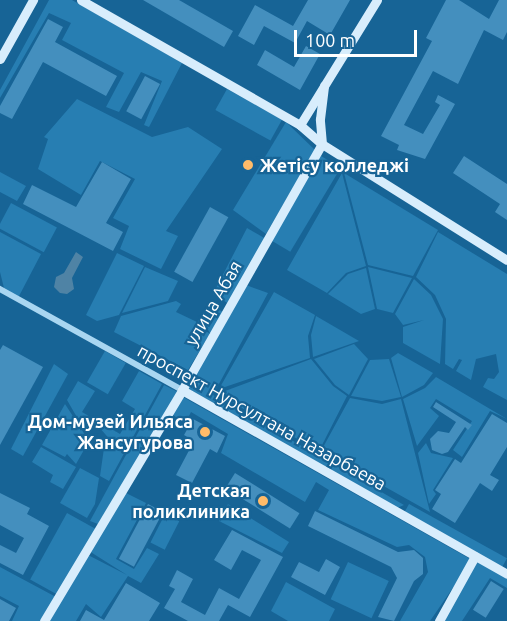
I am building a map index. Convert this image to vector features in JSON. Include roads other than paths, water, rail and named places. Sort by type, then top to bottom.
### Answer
[{"type":"main road","points":[[0,59],[33,0]]},
{"type":"main road","points":[[81,0],[300,125],[322,144],[507,260]]},
{"type":"main road","points":[[300,125],[377,0]]},
{"type":"main road","points":[[322,144],[320,119],[324,86]]},
{"type":"main road","name":"улица Абая","points":[[44,621],[182,390],[322,144]]},
{"type":"main road","name":"проспект Нурсултана Назарбаева","points":[[182,390],[507,574]]},
{"type":"main road","points":[[439,621],[475,556]]},
{"type":"street","name":"проспект Нурсултана Назарбаева","points":[[0,289],[182,390]]},
{"type":"place","name":"Жетісу колледжі","points":[[248,165]]},
{"type":"place","name":"Дом-музей Ильяса Жансугурова","points":[[205,432]]},
{"type":"place","name":"Детская поликлиника","points":[[263,501]]}]
